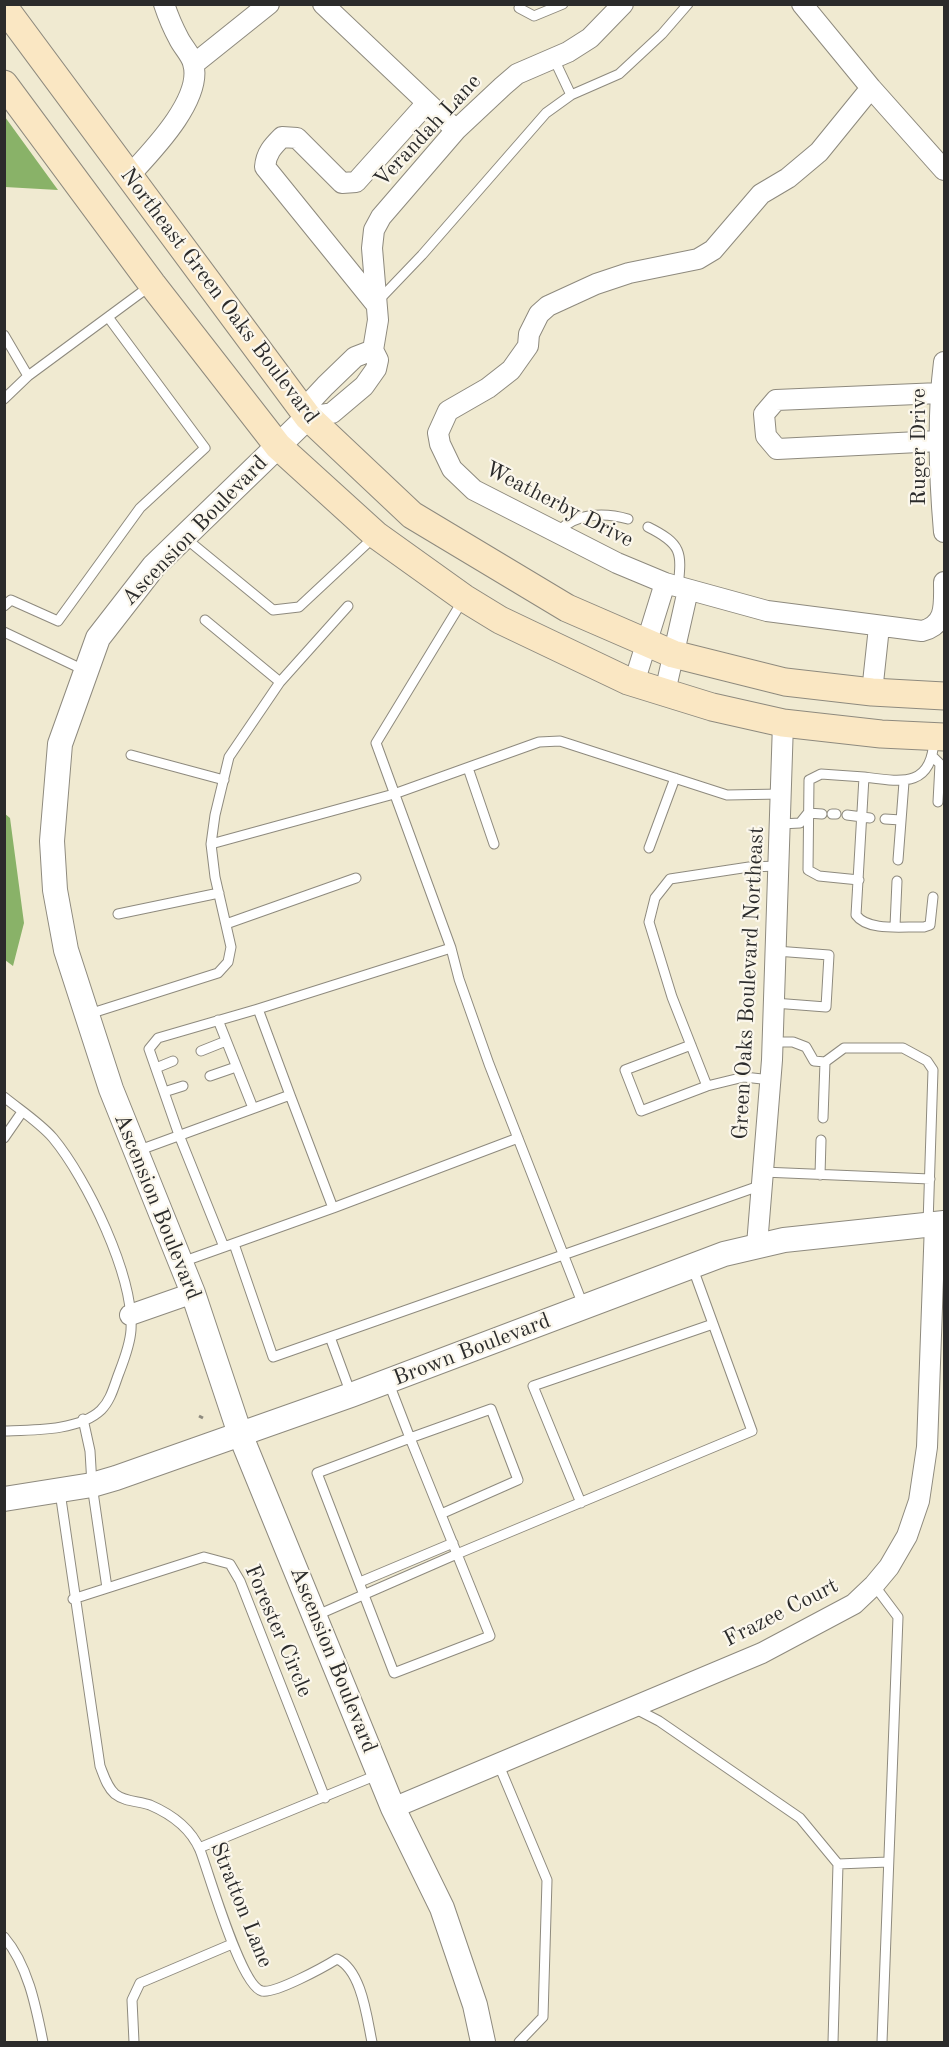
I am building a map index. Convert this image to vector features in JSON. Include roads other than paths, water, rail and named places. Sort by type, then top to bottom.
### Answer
[{"type":"main road","name":"Northeast Green Oaks Boulevard","points":[[4,7],[308,417],[412,515],[567,608],[674,654],[785,682],[872,692],[945,696]]},
{"type":"main road","name":"Northeast Green Oaks Boulevard","points":[[4,84],[152,284],[278,446],[376,535],[464,598],[500,620],[634,683],[665,693],[712,707],[783,723],[937,743]]},
{"type":"street","points":[[128,177],[161,141],[188,101],[194,64],[179,39],[164,4]]},
{"type":"street","points":[[194,64],[269,4]]},
{"type":"street","points":[[323,4],[456,130]]},
{"type":"street","name":"Verandah Lane","points":[[308,417],[332,413],[364,386],[376,369],[378,360],[373,350],[378,320],[372,271],[374,230],[381,217],[456,130],[518,74],[590,38],[622,4]]},
{"type":"street","points":[[802,4],[871,88],[945,170]]},
{"type":"street","name":"Weatherby Drive","points":[[871,88],[819,152],[788,178],[761,194],[713,250],[698,259],[629,273],[596,284],[548,306],[539,314],[529,334],[528,346],[511,370],[448,411],[438,433],[440,444],[452,469],[474,490],[617,563],[677,587],[767,611],[922,631],[930,629],[941,620],[944,608]]},
{"type":"street","points":[[375,303],[265,167],[265,160],[270,149],[282,136],[297,138],[342,183],[356,182],[426,104]]},
{"type":"street","points":[[308,417],[310,402],[324,386],[355,357],[373,350]]},
{"type":"street","name":"Ruger Drive","points":[[945,362],[940,393],[939,441],[945,532]]},
{"type":"street","points":[[939,441],[777,449],[766,436],[764,414],[776,400],[940,393]]},
{"type":"street","name":"Ascension Boulevard","points":[[308,417],[154,566],[98,638],[60,744],[52,841],[55,890],[66,950],[111,1089],[192,1293],[240,1434],[393,1808],[442,1908],[476,2005],[483,2043]]},
{"type":"street","points":[[944,608],[945,582]]},
{"type":"street","points":[[634,683],[646,642],[677,587]]},
{"type":"street","points":[[665,693],[674,654],[677,587]]},
{"type":"street","points":[[872,692],[879,627]]},
{"type":"street","name":"Green Oaks Boulevard Northeast","points":[[757,1245],[773,1042],[783,723]]},
{"type":"street","name":"Brown Boulevard","points":[[4,1499],[92,1485],[351,1395],[584,1308],[691,1265],[757,1245],[936,1223]]},
{"type":"street","name":"Frazee Court","points":[[393,1808],[798,1635],[854,1604],[874,1585],[889,1567],[907,1536],[919,1501],[927,1447],[936,1223]]},
{"type":"street","points":[[130,1315],[192,1293]]},
{"type":"lane","points":[[520,4],[519,8],[534,16],[563,4]]},
{"type":"lane","points":[[375,303],[429,246],[546,113],[571,95],[619,74],[662,34],[688,4]]},
{"type":"lane","points":[[554,58],[571,95]]},
{"type":"lane","points":[[4,399],[28,376],[152,284]]},
{"type":"lane","points":[[7,600],[58,621],[140,508],[205,448],[108,317]]},
{"type":"lane","points":[[6,340],[28,376]]},
{"type":"lane","points":[[558,532],[565,524],[579,518],[598,515],[628,519]]},
{"type":"lane","points":[[648,527],[667,536],[679,548],[681,562],[677,587]]},
{"type":"lane","points":[[184,537],[273,610],[299,607],[376,535]]},
{"type":"lane","points":[[464,598],[376,743],[451,948],[459,979],[584,1308]]},
{"type":"lane","points":[[87,1015],[218,973],[228,962],[231,947],[211,844],[215,815],[229,757],[280,682],[348,606]]},
{"type":"lane","points":[[205,620],[280,682]]},
{"type":"lane","points":[[4,632],[86,671]]},
{"type":"lane","points":[[211,844],[394,794],[539,742],[560,741],[728,795],[781,794]]},
{"type":"lane","points":[[859,880],[819,876],[807,870],[809,780],[821,774],[903,782],[922,773],[937,743]]},
{"type":"lane","points":[[937,743],[940,764],[938,802]]},
{"type":"lane","points":[[131,755],[224,780]]},
{"type":"lane","points":[[468,768],[494,844]]},
{"type":"lane","points":[[864,777],[866,817],[856,915],[861,921],[895,926],[930,925],[933,897]]},
{"type":"lane","points":[[649,848],[675,778]]},
{"type":"lane","points":[[898,860],[903,782]]},
{"type":"lane","points":[[808,813],[830,814]]},
{"type":"lane","points":[[781,824],[800,823],[808,813]]},
{"type":"lane","points":[[847,815],[866,817]]},
{"type":"lane","points":[[885,819],[901,820]]},
{"type":"lane","points":[[708,1086],[672,996],[649,922],[655,898],[670,879],[749,867],[778,866]]},
{"type":"lane","points":[[226,924],[356,878]]},
{"type":"lane","points":[[895,926],[897,881]]},
{"type":"lane","points":[[118,914],[219,893]]},
{"type":"lane","points":[[224,1247],[149,1049],[158,1038],[451,948]]},
{"type":"lane","points":[[774,1003],[826,1007],[829,956],[776,951]]},
{"type":"lane","points":[[258,1009],[333,1208]]},
{"type":"lane","points":[[218,1020],[253,1108]]},
{"type":"lane","points":[[201,1051],[226,1041]]},
{"type":"lane","points":[[773,1042],[793,1042],[806,1047],[814,1061],[825,1062],[844,1048],[903,1048],[927,1061],[933,1070],[930,1179],[936,1223]]},
{"type":"lane","points":[[691,1045],[625,1070],[641,1111],[708,1086],[744,1077],[771,1080]]},
{"type":"lane","points":[[156,1068],[173,1061]]},
{"type":"lane","points":[[822,1118],[825,1062]]},
{"type":"lane","points":[[210,1076],[236,1067]]},
{"type":"lane","points":[[164,1092],[183,1086]]},
{"type":"lane","points":[[136,1151],[290,1095]]},
{"type":"lane","points":[[4,1097],[52,1136],[88,1193],[116,1255],[130,1315],[131,1330],[128,1350],[110,1397],[100,1411],[54,1430],[4,1431]]},
{"type":"lane","points":[[4,1138],[22,1112]]},
{"type":"lane","points":[[180,1263],[518,1138]]},
{"type":"lane","points":[[820,1175],[821,1140]]},
{"type":"lane","points":[[234,1244],[273,1357],[564,1254],[763,1179],[820,1175],[930,1179]]},
{"type":"lane","points":[[315,1616],[752,1431],[691,1265]]},
{"type":"lane","points":[[581,1503],[533,1386],[713,1324]]},
{"type":"lane","points":[[330,1337],[351,1395]]},
{"type":"lane","points":[[388,1381],[410,1438],[490,1636],[394,1673],[317,1473],[410,1438],[491,1408],[518,1480],[441,1514]]},
{"type":"lane","points":[[73,1599],[107,1588],[92,1485],[90,1451],[83,1419]]},
{"type":"lane","name":"Stratton Lane","points":[[59,1491],[67,1535],[73,1599],[100,1766],[108,1786],[123,1798],[150,1805],[183,1824],[199,1848],[232,1944],[254,1988],[263,1992],[337,1959],[343,1961],[362,1995],[372,2043]]},
{"type":"lane","points":[[360,1582],[453,1543]]},
{"type":"lane","name":"Forester Circle","points":[[107,1588],[204,1557],[230,1564],[240,1581],[330,1796]]},
{"type":"lane","points":[[874,1585],[898,1617],[882,2043]]},
{"type":"lane","points":[[632,1707],[659,1721],[800,1818],[838,1864],[833,2043]]},
{"type":"lane","points":[[498,1763],[547,1880],[543,2017],[519,2043]]},
{"type":"lane","points":[[199,1848],[330,1796],[380,1773]]},
{"type":"lane","points":[[838,1864],[888,1862]]},
{"type":"lane","points":[[4,1937],[13,1948],[28,1983],[44,2043]]},
{"type":"lane","points":[[134,2043],[132,2000],[140,1983],[232,1944]]}]
